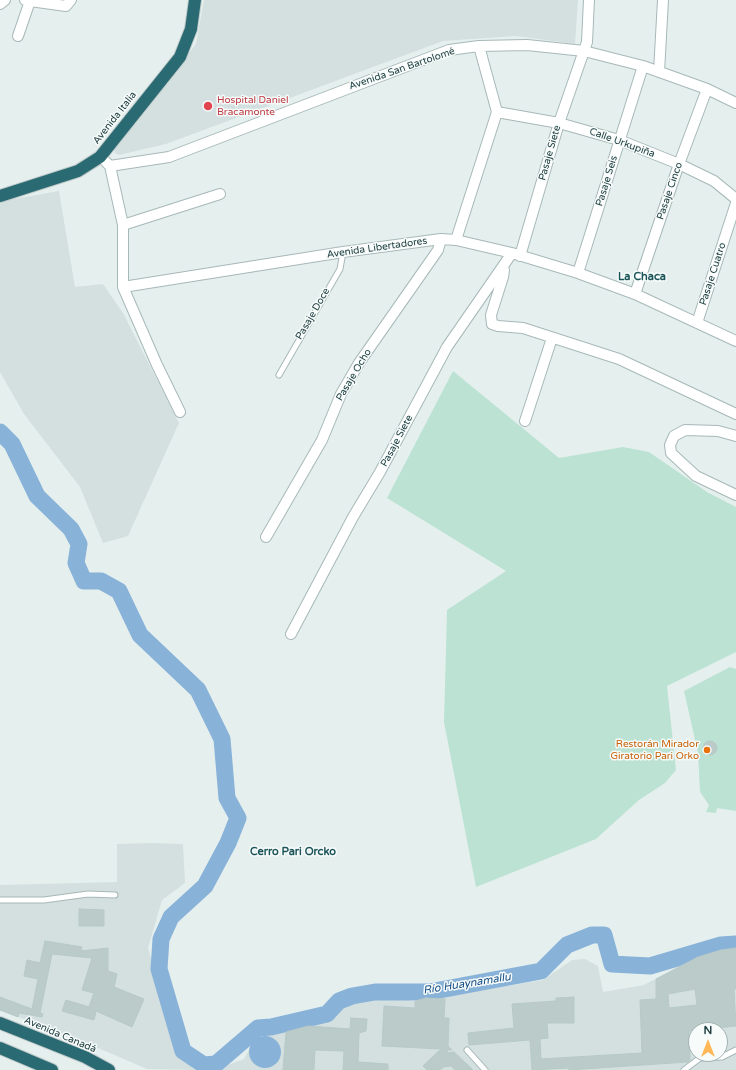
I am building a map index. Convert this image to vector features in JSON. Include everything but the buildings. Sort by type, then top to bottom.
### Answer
[{"type":"highway","name":"Avenida Italia","points":[[0,196],[78,171],[100,157],[180,57],[191,29],[195,0]]},
{"type":"highway","name":"Avenida Canadá","points":[[0,1023],[85,1057],[109,1070]]},
{"type":"highway","points":[[0,1048],[52,1070]]},
{"type":"street","points":[[0,4],[5,0]]},
{"type":"street","points":[[18,36],[29,0],[66,6],[71,0]]},
{"type":"street","name":"Pasaje Siete","points":[[291,634],[353,517],[380,472],[447,347],[504,266],[516,254],[587,42],[589,0]]},
{"type":"street","points":[[659,72],[664,0]]},
{"type":"street","name":"Avenida San Bartolomé","points":[[110,166],[169,157],[449,50],[479,46],[527,45],[584,51],[643,66],[707,89],[736,102]]},
{"type":"street","points":[[456,240],[497,112],[479,46]]},
{"type":"street","name":"Pasaje Seis","points":[[578,273],[643,66]]},
{"type":"street","name":"Pasaje Cinco","points":[[635,294],[679,164],[707,89]]},
{"type":"street","name":"Calle Urkupiña","points":[[497,112],[559,123],[619,140],[679,164],[714,181],[736,201]]},
{"type":"street","points":[[100,157],[110,166],[123,225],[123,287],[157,365],[180,412]]},
{"type":"street","points":[[123,225],[220,194]]},
{"type":"street","name":"Pasaje Cuatro","points":[[697,323],[736,201]]},
{"type":"street","name":"Avenida Libertadores","points":[[123,287],[343,252],[441,239],[456,240],[516,254],[578,273],[635,294],[736,341]]},
{"type":"street","name":"Pasaje Ocho","points":[[266,537],[322,440],[341,394],[359,363],[438,250],[441,239]]},
{"type":"street","points":[[504,266],[503,277],[491,315],[492,324],[498,326],[523,328],[619,359],[736,414]]},
{"type":"street","points":[[525,421],[552,338]]},
{"type":"street","points":[[736,436],[718,431],[685,430],[674,436],[670,445],[671,453],[696,476],[736,495]]},
{"type":"lane","name":"Pasaje Doce","points":[[278,375],[340,269],[343,252]]},
{"type":"lane","points":[[0,900],[44,900],[88,894],[115,895]]},
{"type":"lane","points":[[467,1050],[485,1070]]},
{"type":"lane","points":[[684,1070],[700,1058],[722,1057],[736,1050]]},
{"type":"shaded area","name":"Hospital Daniel Bracamonte","points":[[204,0],[578,0],[575,44],[516,36],[443,41],[166,144],[119,155],[115,153],[114,149],[116,145],[196,44]]},
{"type":"shaded area","points":[[59,191],[75,287],[103,284],[123,313],[179,423],[128,536],[103,543],[80,487],[24,414],[0,372],[0,203],[3,201]]},
{"type":"shaded area","points":[[117,844],[183,844],[185,883],[162,900],[148,948],[178,1056],[196,1070],[147,1069],[91,1045],[0,1010],[0,885],[117,882]]},
{"type":"shaded area","points":[[736,948],[736,1070],[214,1070],[244,1059],[253,1042],[257,1038],[286,1032],[336,1017],[348,1003],[385,997],[415,1001],[543,980],[572,960],[585,959],[598,966],[603,992],[644,985],[698,957],[721,950]]},
{"type":"green space","points":[[453,371],[559,458],[623,447],[649,452],[707,492],[736,507],[736,652],[667,686],[676,770],[665,783],[639,800],[596,839],[476,887],[444,722],[447,610],[506,571],[387,498]]},
{"type":"green space","points":[[730,667],[736,669],[736,811],[717,808],[716,813],[706,812],[709,805],[700,792],[698,753],[684,691]]},
{"type":"water","points":[[262,1036],[268,1036],[278,1043],[281,1052],[280,1058],[274,1065],[268,1068],[262,1068],[252,1061],[249,1055],[249,1049],[256,1039]]},
{"type":"waterway","name":"Río Huaynamallu","points":[[0,432],[12,444],[37,496],[71,529],[79,544],[76,563],[84,581],[101,581],[119,591],[140,635],[198,690],[222,739],[227,798],[238,818],[228,843],[205,886],[171,917],[161,939],[159,969],[183,1051],[204,1065],[216,1064],[258,1028],[271,1027],[327,1014],[339,1001],[352,996],[375,992],[429,992],[541,971],[567,945],[592,935],[604,935],[612,964],[650,966],[721,945],[736,944]]},
{"type":"place","name":"Hospital Daniel Bracamonte","points":[[208,106]]},
{"type":"place","name":"Restorán Mirador Giratorio Pari Orko","points":[[707,750]]},
{"type":"district","name":"La Chaca","points":[[642,277]]},
{"type":"district","name":"Cerro Pari Orcko","points":[[293,852]]}]
